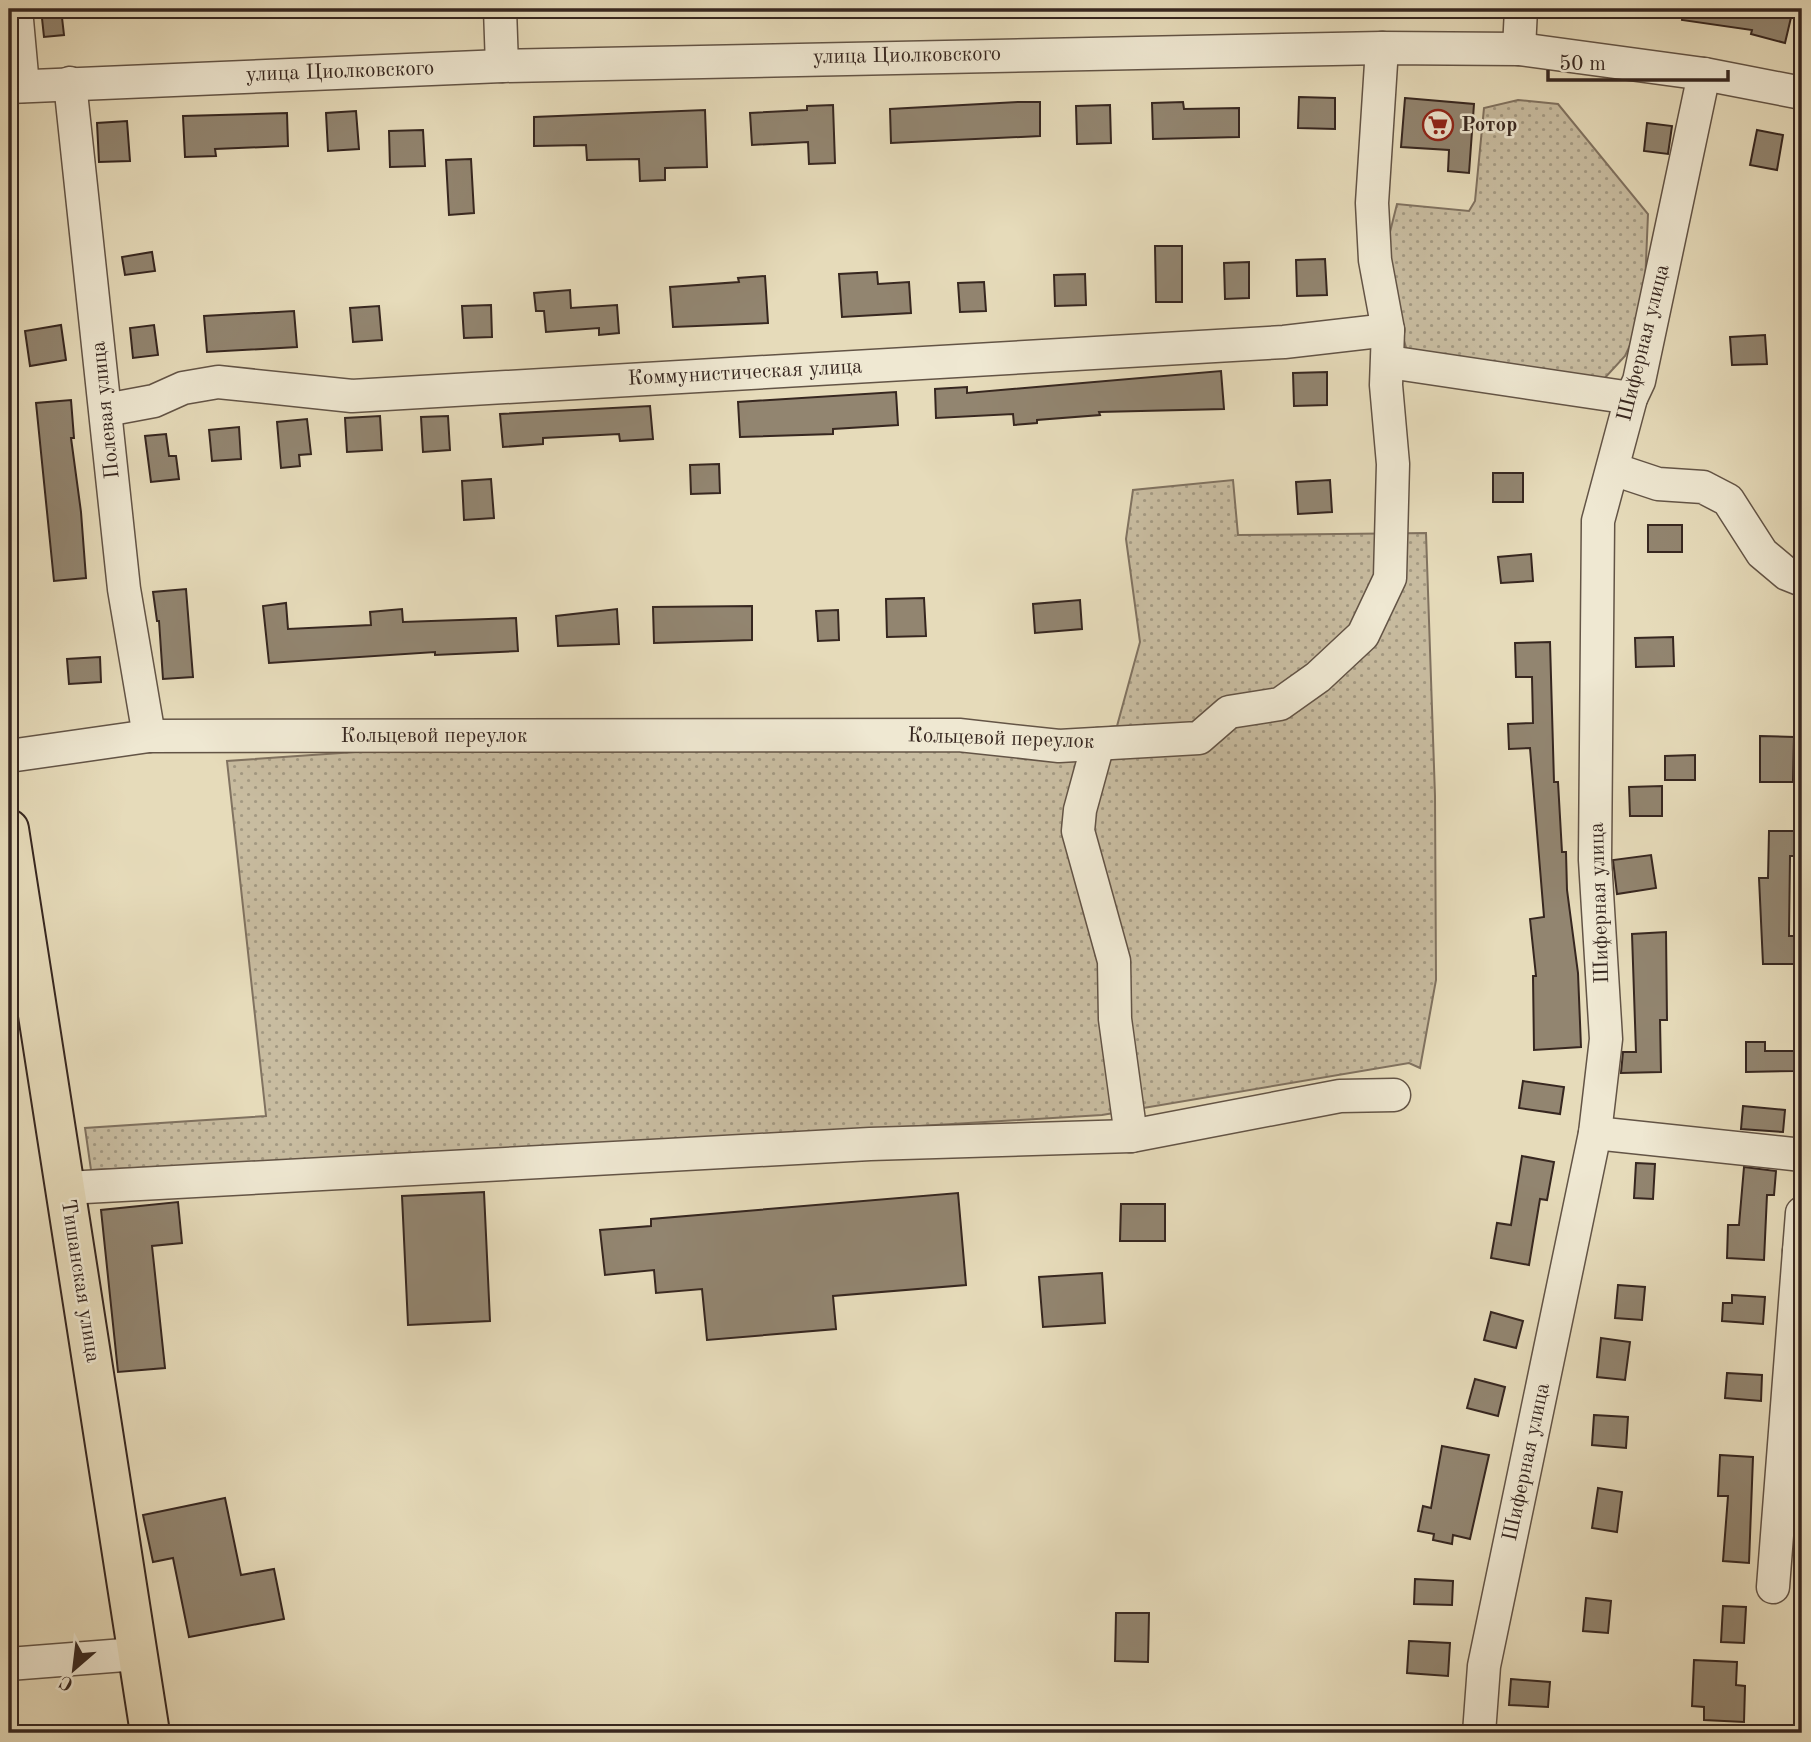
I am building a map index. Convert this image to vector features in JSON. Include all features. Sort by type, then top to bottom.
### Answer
[{"type":"main road","name":"Тишанская улица","points":[[9,829],[150,1733]]},
{"type":"street","points":[[16,9],[16,86]]},
{"type":"street","points":[[500,9],[502,66]]},
{"type":"street","points":[[1519,49],[1521,9]]},
{"type":"street","name":"улица Циолковского","points":[[16,86],[502,66],[1382,48],[1519,49],[1704,74],[1802,93]]},
{"type":"street","name":"Кольцевой переулок","points":[[9,757],[149,736],[959,735],[1059,746],[1199,738],[1229,712],[1280,704],[1318,677],[1363,635],[1390,578],[1393,464],[1386,385],[1389,362],[1388,330],[1375,260],[1372,203],[1382,48]]},
{"type":"street","name":"Шиферная улица","points":[[1479,1733],[1484,1666],[1595,1133],[1606,1039],[1595,860],[1598,521],[1631,398],[1639,381],[1704,74]]},
{"type":"street","name":"Полевая улица","points":[[71,83],[124,589],[149,736]]},
{"type":"street","name":"Коммунистическая улица","points":[[106,410],[154,401],[183,388],[218,382],[352,396],[1284,342],[1388,330]]},
{"type":"street","points":[[1389,362],[1631,398]]},
{"type":"street","points":[[1614,469],[1658,484],[1703,487],[1728,500],[1762,553],[1787,574],[1802,580]]},
{"type":"street","points":[[1098,744],[1080,810],[1078,831],[1114,961],[1115,1019],[1131,1136]]},
{"type":"street","points":[[66,1188],[870,1144],[1131,1136],[1340,1096],[1394,1095]]},
{"type":"street","points":[[1595,1133],[1802,1155]]},
{"type":"street","points":[[1773,1587],[1802,1213]]},
{"type":"street","points":[[9,1664],[137,1654]]},
{"type":"shaded area","points":[[1518,100],[1558,104],[1648,214],[1643,333],[1632,341],[1625,356],[1603,380],[1409,358],[1393,302],[1386,248],[1397,204],[1469,211],[1475,201],[1484,108]]},
{"type":"shaded area","points":[[1233,480],[1238,535],[1426,533],[1435,796],[1436,980],[1420,1068],[1409,1063],[1102,1115],[486,1152],[91,1170],[85,1128],[266,1116],[227,761],[399,749],[942,748],[1117,726],[1140,642],[1126,539],[1133,490]]},
{"type":"building","points":[[41,9],[61,9],[64,35],[44,37]]},
{"type":"building","points":[[1683,9],[1793,9],[1785,43],[1751,34],[1752,30],[1682,20]]},
{"type":"building","points":[[1299,97],[1335,98],[1335,129],[1298,128]]},
{"type":"building","name":"Poтор","points":[[1405,98],[1474,104],[1469,173],[1448,171],[1449,150],[1401,147]]},
{"type":"building","points":[[1040,102],[1040,136],[891,143],[890,109]]},
{"type":"building","points":[[1183,102],[1184,109],[1239,108],[1239,137],[1153,139],[1152,103]]},
{"type":"building","points":[[833,105],[835,163],[809,164],[808,142],[752,145],[750,113],[807,110],[807,106]]},
{"type":"building","points":[[1110,105],[1111,143],[1077,144],[1076,106]]},
{"type":"building","points":[[705,110],[707,167],[665,168],[665,180],[640,181],[639,159],[587,160],[586,145],[534,146],[534,117]]},
{"type":"building","points":[[356,111],[359,149],[328,151],[326,113]]},
{"type":"building","points":[[287,113],[288,146],[215,149],[216,156],[185,157],[183,116]]},
{"type":"building","points":[[127,121],[130,161],[99,162],[97,123]]},
{"type":"building","points":[[1647,123],[1672,126],[1668,154],[1644,151]]},
{"type":"building","points":[[423,130],[425,166],[390,167],[389,131]]},
{"type":"building","points":[[1757,130],[1783,135],[1777,170],[1750,165]]},
{"type":"building","points":[[471,159],[474,213],[449,215],[446,160]]},
{"type":"building","points":[[1155,246],[1182,246],[1182,302],[1156,302]]},
{"type":"building","points":[[152,252],[155,271],[125,275],[122,257]]},
{"type":"building","points":[[1325,259],[1327,295],[1297,296],[1296,260]]},
{"type":"building","points":[[1249,262],[1249,298],[1225,299],[1224,263]]},
{"type":"building","points":[[877,272],[878,284],[909,282],[911,313],[842,317],[839,274]]},
{"type":"building","points":[[1085,274],[1086,305],[1055,306],[1054,275]]},
{"type":"building","points":[[765,276],[768,323],[673,327],[670,287],[739,282],[738,278]]},
{"type":"building","points":[[984,282],[986,311],[960,312],[958,283]]},
{"type":"building","points":[[570,290],[571,308],[617,305],[619,333],[599,335],[599,328],[546,332],[544,311],[536,311],[534,293]]},
{"type":"building","points":[[491,305],[492,337],[464,338],[462,306]]},
{"type":"building","points":[[379,306],[382,340],[353,342],[350,308]]},
{"type":"building","points":[[294,311],[297,347],[207,352],[204,316]]},
{"type":"building","points":[[61,325],[66,360],[30,366],[25,331]]},
{"type":"building","points":[[154,325],[158,355],[133,358],[130,328]]},
{"type":"building","points":[[1765,335],[1767,364],[1732,365],[1730,337]]},
{"type":"building","points":[[1221,371],[1224,409],[1099,412],[1100,415],[1037,420],[1037,423],[1014,425],[1013,414],[936,418],[935,389],[967,387],[967,393]]},
{"type":"building","points":[[1327,372],[1327,405],[1294,406],[1293,373]]},
{"type":"building","points":[[896,392],[898,425],[833,429],[833,434],[740,437],[738,402]]},
{"type":"building","points":[[71,400],[74,438],[71,438],[86,578],[54,581],[36,403]]},
{"type":"building","points":[[650,406],[653,439],[620,441],[619,434],[543,438],[543,444],[503,447],[500,414]]},
{"type":"building","points":[[380,416],[382,450],[347,452],[345,418]]},
{"type":"building","points":[[448,416],[450,450],[423,452],[421,417]]},
{"type":"building","points":[[307,419],[311,454],[299,455],[300,466],[281,468],[277,422]]},
{"type":"building","points":[[239,427],[241,459],[212,461],[209,430]]},
{"type":"building","points":[[166,434],[169,456],[176,456],[179,479],[151,482],[145,436]]},
{"type":"building","points":[[719,464],[720,493],[691,494],[690,465]]},
{"type":"building","points":[[1493,473],[1523,473],[1523,502],[1493,502]]},
{"type":"building","points":[[491,479],[494,518],[464,520],[462,481]]},
{"type":"building","points":[[1330,480],[1332,512],[1298,514],[1296,482]]},
{"type":"building","points":[[1648,525],[1682,525],[1682,552],[1648,552]]},
{"type":"building","points":[[1531,554],[1533,581],[1501,583],[1498,557]]},
{"type":"building","points":[[186,589],[193,677],[163,679],[159,621],[153,592]]},
{"type":"building","points":[[924,598],[926,636],[887,637],[886,599]]},
{"type":"building","points":[[1080,600],[1082,629],[1035,633],[1033,604]]},
{"type":"building","points":[[286,603],[288,629],[371,625],[370,612],[402,609],[403,622],[516,618],[518,651],[435,655],[435,652],[269,663],[263,606]]},
{"type":"building","points":[[752,606],[752,640],[654,643],[653,607]]},
{"type":"building","points":[[617,609],[619,644],[558,646],[556,616]]},
{"type":"building","points":[[838,610],[839,640],[818,641],[816,611]]},
{"type":"building","points":[[1673,637],[1674,666],[1636,667],[1635,638]]},
{"type":"building","points":[[1550,642],[1554,782],[1558,782],[1562,852],[1566,852],[1567,890],[1578,973],[1581,1047],[1534,1050],[1533,976],[1536,976],[1530,919],[1544,917],[1530,748],[1509,749],[1508,724],[1533,723],[1532,677],[1516,677],[1515,643]]},
{"type":"building","points":[[100,657],[101,682],[69,684],[67,659]]},
{"type":"building","points":[[1760,736],[1794,737],[1793,782],[1760,782]]},
{"type":"building","points":[[1695,755],[1695,780],[1665,780],[1665,756]]},
{"type":"building","points":[[1662,786],[1662,816],[1630,816],[1629,787]]},
{"type":"building","points":[[1769,831],[1798,831],[1798,856],[1790,856],[1789,936],[1794,936],[1794,964],[1763,964],[1759,878],[1768,878]]},
{"type":"building","points":[[1651,855],[1656,888],[1617,894],[1613,860]]},
{"type":"building","points":[[1666,932],[1667,1020],[1660,1020],[1661,1072],[1621,1073],[1623,1052],[1636,1052],[1632,934]]},
{"type":"building","points":[[1746,1042],[1765,1042],[1765,1051],[1794,1051],[1794,1071],[1746,1072]]},
{"type":"building","points":[[1523,1081],[1564,1087],[1560,1114],[1519,1108]]},
{"type":"building","points":[[1743,1106],[1785,1110],[1783,1132],[1741,1129]]},
{"type":"building","points":[[1522,1156],[1554,1162],[1547,1200],[1540,1199],[1529,1265],[1491,1258],[1497,1223],[1511,1225]]},
{"type":"building","points":[[1636,1163],[1655,1164],[1653,1199],[1634,1198]]},
{"type":"building","points":[[1744,1167],[1776,1171],[1774,1195],[1767,1195],[1764,1260],[1727,1258],[1728,1225],[1739,1225]]},
{"type":"building","points":[[484,1192],[490,1321],[408,1325],[402,1196]]},
{"type":"building","points":[[958,1193],[966,1285],[833,1296],[836,1329],[707,1340],[702,1289],[656,1293],[654,1270],[605,1275],[600,1230],[651,1226],[651,1219]]},
{"type":"building","points":[[178,1202],[182,1243],[152,1246],[165,1368],[118,1372],[101,1210]]},
{"type":"building","points":[[1121,1204],[1165,1204],[1165,1241],[1120,1241]]},
{"type":"building","points":[[1102,1273],[1105,1323],[1043,1327],[1039,1277]]},
{"type":"building","points":[[1618,1285],[1645,1287],[1642,1320],[1615,1318]]},
{"type":"building","points":[[1732,1295],[1765,1297],[1763,1324],[1722,1321],[1723,1303],[1732,1303]]},
{"type":"building","points":[[1491,1312],[1523,1321],[1516,1348],[1484,1340]]},
{"type":"building","points":[[1601,1338],[1630,1342],[1625,1380],[1597,1377]]},
{"type":"building","points":[[1727,1373],[1762,1375],[1761,1401],[1725,1398]]},
{"type":"building","points":[[1475,1379],[1505,1387],[1498,1416],[1467,1408]]},
{"type":"building","points":[[1594,1415],[1628,1417],[1626,1448],[1592,1445]]},
{"type":"building","points":[[1442,1446],[1489,1455],[1470,1539],[1453,1535],[1452,1544],[1433,1540],[1434,1534],[1418,1531],[1423,1506],[1431,1508]]},
{"type":"building","points":[[1720,1455],[1753,1457],[1749,1563],[1723,1561],[1728,1496],[1718,1496]]},
{"type":"building","points":[[1598,1488],[1622,1492],[1617,1532],[1592,1528]]},
{"type":"building","points":[[225,1498],[241,1575],[274,1569],[284,1619],[189,1637],[173,1558],[153,1562],[143,1515]]},
{"type":"building","points":[[1415,1579],[1453,1581],[1452,1605],[1414,1604]]},
{"type":"building","points":[[1586,1598],[1611,1601],[1608,1633],[1583,1631]]},
{"type":"building","points":[[1723,1606],[1746,1607],[1744,1643],[1721,1642]]},
{"type":"building","points":[[1116,1613],[1149,1613],[1148,1662],[1115,1661]]},
{"type":"building","points":[[1409,1641],[1450,1643],[1448,1676],[1407,1673]]},
{"type":"building","points":[[1694,1660],[1737,1662],[1736,1685],[1745,1686],[1744,1722],[1704,1720],[1704,1707],[1692,1706]]},
{"type":"building","points":[[1511,1679],[1550,1682],[1548,1707],[1509,1705]]},
{"type":"place","name":"Poтор","points":[[1438,125]]}]
